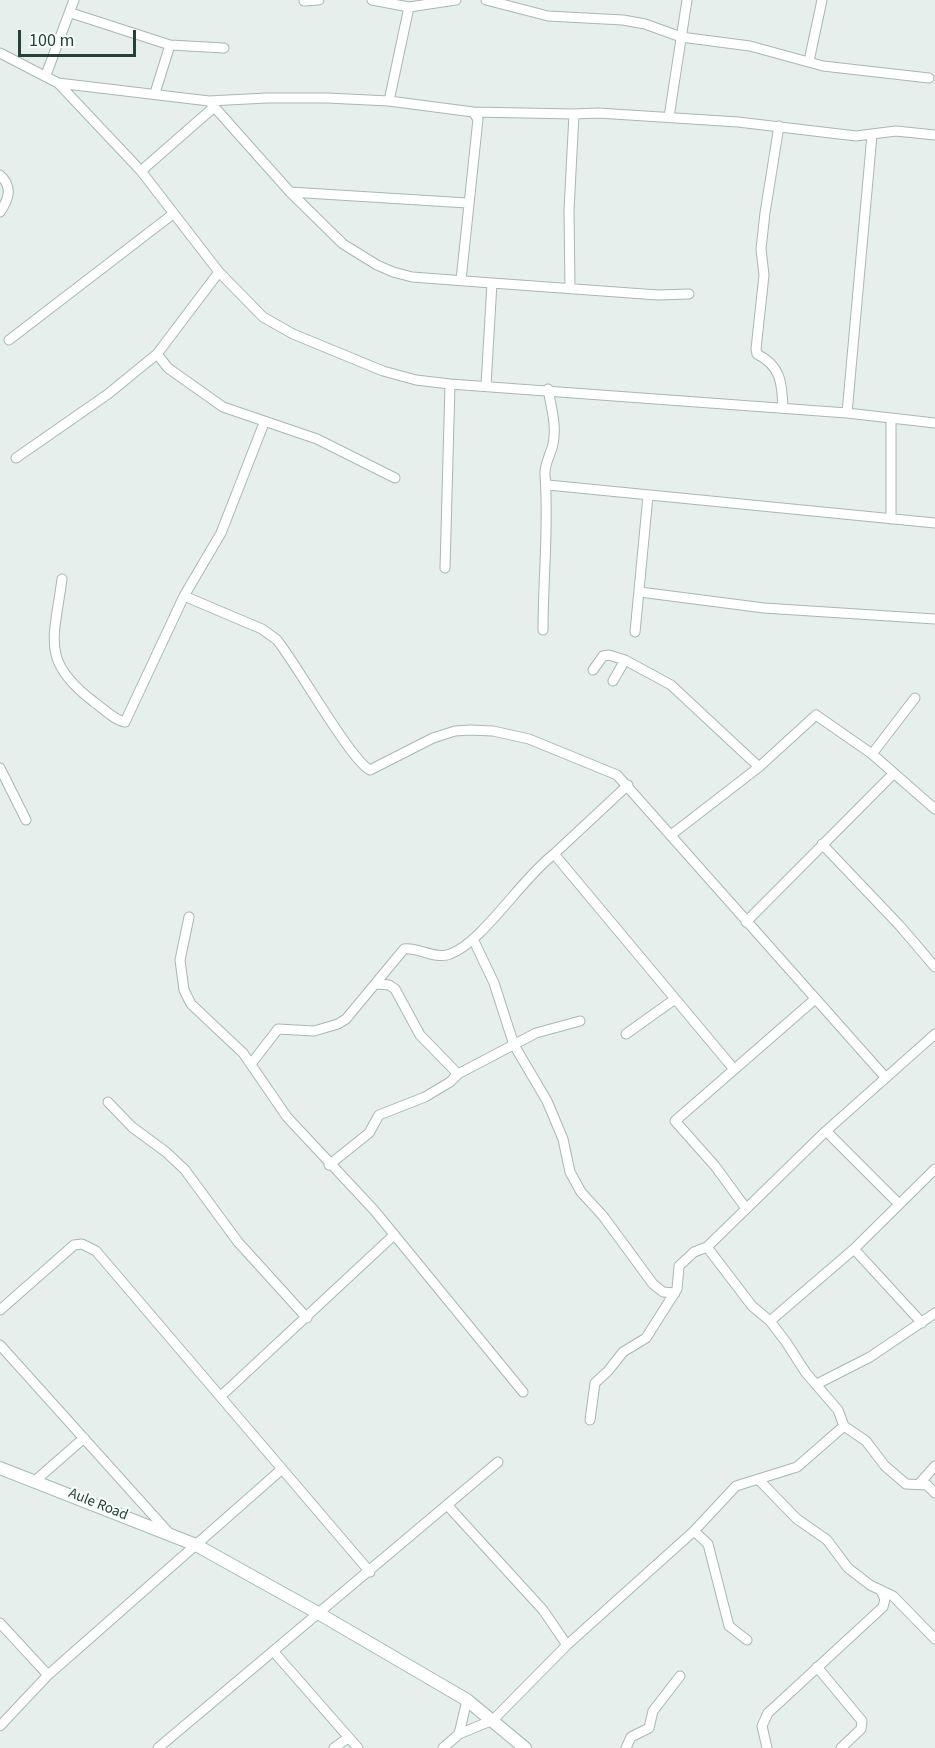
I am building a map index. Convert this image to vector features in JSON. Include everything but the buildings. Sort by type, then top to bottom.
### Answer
[{"type":"street","points":[[46,75],[74,0]]},
{"type":"street","points":[[304,1],[318,0]]},
{"type":"street","points":[[372,0],[410,7],[453,0]]},
{"type":"street","points":[[486,0],[548,16],[622,20],[645,24],[681,37],[750,46],[823,66],[929,78]]},
{"type":"street","points":[[669,117],[687,0]]},
{"type":"street","points":[[809,61],[822,0]]},
{"type":"street","points":[[389,101],[410,7]]},
{"type":"street","points":[[71,13],[170,45],[224,48]]},
{"type":"street","points":[[155,93],[170,45]]},
{"type":"street","points":[[0,53],[58,83],[141,171],[219,272],[263,317],[293,334],[383,370],[416,380],[450,384],[548,389],[847,412],[935,423]]},
{"type":"street","points":[[58,83],[155,93],[211,105],[267,98],[389,101],[473,112],[598,113],[669,117],[779,126],[844,136],[896,131],[935,135]]},
{"type":"street","points":[[141,171],[211,105]]},
{"type":"street","points":[[211,105],[290,192],[343,244],[377,266],[412,277],[570,286],[658,295],[689,294]]},
{"type":"street","points":[[461,280],[467,203],[478,119],[473,112]]},
{"type":"street","points":[[570,286],[569,210],[574,114]]},
{"type":"street","points":[[779,126],[761,249],[764,275],[756,350],[757,354],[770,359],[783,387],[783,408]]},
{"type":"street","points":[[847,412],[872,135]]},
{"type":"street","points":[[0,175],[9,188],[9,198],[0,212]]},
{"type":"street","points":[[290,192],[467,203]]},
{"type":"street","points":[[9,340],[173,214]]},
{"type":"street","points":[[16,458],[108,394],[157,354],[219,272]]},
{"type":"street","points":[[486,385],[492,283]]},
{"type":"street","points":[[157,354],[175,374],[223,407],[264,423],[317,439],[394,478]]},
{"type":"street","points":[[445,568],[450,384]]},
{"type":"street","points":[[543,630],[548,485],[545,474],[553,445],[554,428],[548,389]]},
{"type":"street","points":[[891,418],[891,519]]},
{"type":"street","points":[[63,579],[53,644],[58,667],[76,688],[122,722],[128,719],[184,596],[221,533],[264,423]]},
{"type":"street","points":[[548,485],[935,523]]},
{"type":"street","points":[[635,632],[648,496]]},
{"type":"street","points":[[640,592],[764,608],[935,619]]},
{"type":"street","points":[[184,596],[262,629],[277,640],[352,750],[370,770],[433,738],[455,731],[481,730],[529,739],[603,769],[628,785],[814,1000],[886,1078]]},
{"type":"street","points":[[593,670],[603,656],[625,660],[670,685],[759,767]]},
{"type":"street","points":[[613,681],[625,660]]},
{"type":"street","points":[[872,754],[915,698]]},
{"type":"street","points":[[670,835],[759,767],[816,715],[872,754],[935,809]]},
{"type":"street","points":[[0,768],[26,820]]},
{"type":"street","points":[[746,922],[894,773]]},
{"type":"street","points":[[252,1064],[278,1029],[314,1031],[339,1024],[346,1019],[404,949],[444,956],[473,939],[538,866],[628,785]]},
{"type":"street","points":[[822,844],[900,926],[935,967]]},
{"type":"street","points":[[554,854],[733,1068]]},
{"type":"street","points":[[189,917],[180,960],[184,990],[198,1014],[225,1035],[252,1064],[287,1117],[329,1165],[374,1210],[523,1392]]},
{"type":"street","points":[[473,939],[494,983],[514,1045],[547,1101],[565,1145],[570,1172],[581,1192],[603,1216],[653,1284],[663,1292],[675,1293]]},
{"type":"street","points":[[376,984],[395,988],[420,1035],[458,1074]]},
{"type":"street","points":[[626,1034],[675,999]]},
{"type":"street","points":[[746,1207],[675,1121],[733,1068],[814,1000]]},
{"type":"street","points":[[329,1165],[369,1133],[379,1115],[425,1097],[450,1082],[458,1074],[543,1030],[580,1021]]},
{"type":"street","points":[[590,1420],[595,1383],[623,1352],[646,1338],[675,1293],[679,1282],[679,1266],[694,1252],[707,1247],[826,1131],[935,1034]]},
{"type":"street","points":[[108,1102],[132,1127],[166,1152],[185,1170],[238,1242],[307,1317]]},
{"type":"street","points":[[826,1131],[899,1204]]},
{"type":"street","points":[[770,1321],[854,1249],[935,1169]]},
{"type":"street","points":[[221,1396],[394,1235]]},
{"type":"street","points":[[0,1310],[65,1251],[82,1244],[96,1251],[370,1572]]},
{"type":"street","points":[[707,1247],[752,1306],[770,1321],[806,1373],[843,1417],[844,1426],[866,1442],[885,1466],[906,1484],[927,1485],[935,1493]]},
{"type":"street","points":[[854,1249],[922,1323]]},
{"type":"street","points":[[817,1384],[870,1357],[935,1313]]},
{"type":"street","points":[[0,1345],[170,1534]]},
{"type":"street","points":[[443,1748],[459,1734],[493,1720],[567,1645],[694,1531],[736,1486],[797,1467],[844,1426]]},
{"type":"street","points":[[36,1480],[84,1438]]},
{"type":"street","points":[[158,1748],[498,1462]]},
{"type":"street","points":[[919,1484],[935,1466]]},
{"type":"street","name":"Aule Road","points":[[0,1468],[36,1480],[196,1545],[467,1700],[525,1748]]},
{"type":"street","points":[[0,1726],[48,1675],[282,1469]]},
{"type":"street","points":[[758,1479],[797,1519],[832,1545],[848,1568],[881,1591],[893,1596],[935,1639]]},
{"type":"street","points":[[448,1506],[543,1610],[567,1645]]},
{"type":"street","points":[[694,1531],[708,1544],[729,1626],[747,1640]]},
{"type":"street","points":[[767,1748],[763,1733],[764,1720],[884,1605],[885,1599],[881,1591]]},
{"type":"street","points":[[0,1623],[48,1675]]},
{"type":"street","points":[[273,1652],[358,1748]]},
{"type":"street","points":[[817,1667],[862,1721],[861,1729],[841,1748]]},
{"type":"street","points":[[626,1748],[631,1737],[649,1728],[653,1711],[680,1676]]},
{"type":"street","points":[[459,1734],[467,1700]]},
{"type":"street","points":[[334,1748],[348,1737]]}]
